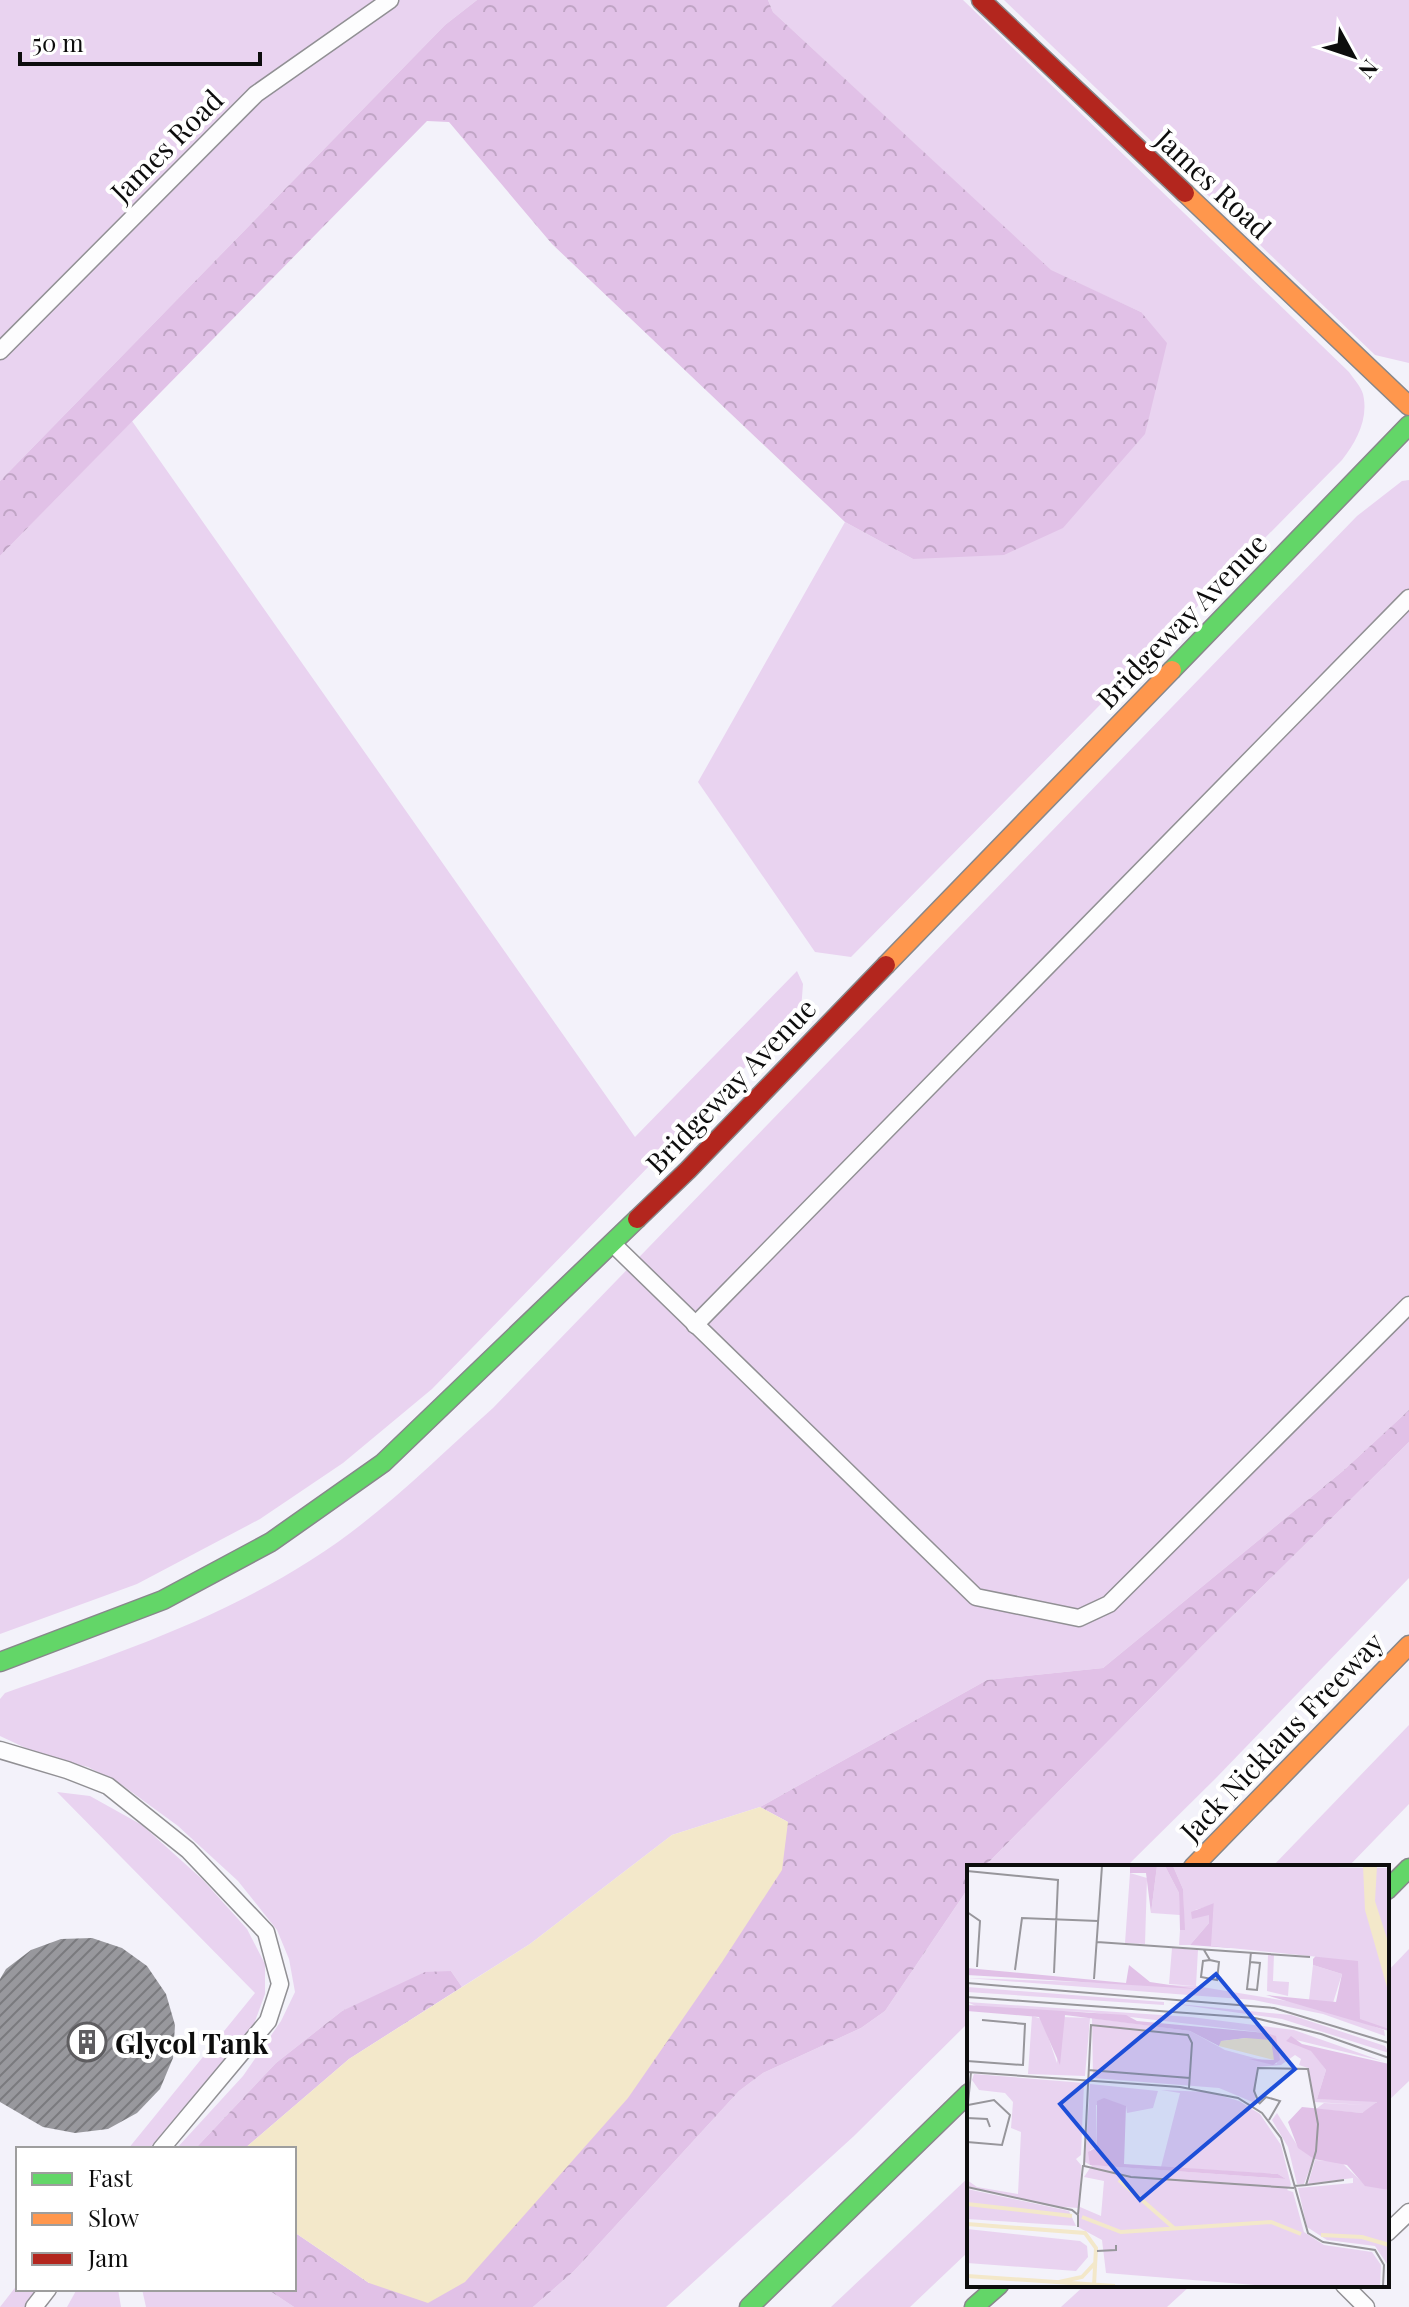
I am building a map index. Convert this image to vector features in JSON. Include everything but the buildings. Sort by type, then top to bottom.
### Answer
[{"type":"main road","name":"James Road","points":[[981,0],[1409,406]]},
{"type":"main road","name":"Bridgeway Avenue","points":[[0,1662],[163,1600],[271,1542],[383,1463],[700,1158],[1409,425]]},
{"type":"main road","name":"Jack Nicklaus Freeway","points":[[1195,1865],[1409,1645]]},
{"type":"main road","points":[[1389,1888],[1409,1868]]},
{"type":"main road","points":[[749,2307],[967,2095]]},
{"type":"main road","points":[[974,2307],[997,2287]]},
{"type":"lane","name":"James Road","points":[[0,351],[256,94],[390,0]]},
{"type":"lane","points":[[695,1325],[1409,598]]},
{"type":"lane","points":[[612,1243],[976,1597],[1079,1618],[1109,1604],[1409,1305]]},
{"type":"lane","points":[[0,1750],[108,1786],[188,1850],[266,1932],[280,1984],[268,2021],[163,2147]]},
{"type":"lane","points":[[1389,2231],[1407,2217]]},
{"type":"lane","points":[[1346,2287],[1366,2307]]},
{"type":"lane","points":[[34,2307],[46,2291]]},
{"type":"shaded area","points":[[0,0],[477,0],[445,25],[0,481]]},
{"type":"shaded area","points":[[768,0],[963,0],[1349,372],[1362,391],[1364,403],[1360,430],[1342,460],[851,957],[815,952],[698,782],[845,522],[913,559],[1141,312],[1051,271],[773,12]]},
{"type":"shaded area","points":[[1004,0],[1409,0],[1409,363],[1375,355]]},
{"type":"shaded area","points":[[132,421],[635,1137],[797,971],[803,984],[801,1010],[432,1389],[343,1463],[260,1519],[137,1584],[0,1634],[0,556]]},
{"type":"shaded area","points":[[1409,480],[1409,1410],[1344,1470],[1103,1668],[987,1680],[760,1807],[672,1835],[530,1944],[462,1987],[451,1971],[342,2011],[276,2063],[197,2147],[178,2147],[243,2076],[281,2021],[295,1992],[289,1959],[277,1930],[238,1881],[178,1826],[122,1785],[88,1767],[45,1757],[0,1736],[0,1699],[5,1693],[162,1636],[275,1582],[336,1544],[405,1488],[493,1408],[1357,516],[1402,481]]},
{"type":"shaded area","points":[[1409,1442],[1409,1578],[1216,1778],[1128,1865],[986,1865]]},
{"type":"shaded area","points":[[1409,1725],[1409,1804],[1350,1865],[1274,1865]]},
{"type":"shaded area","points":[[57,1792],[90,1796],[142,1825],[203,1880],[247,1929],[265,1964],[265,1994],[254,2024],[151,2147],[130,2147],[255,1993]]},
{"type":"shaded area","points":[[760,1807],[788,1822],[782,1870],[628,2098],[465,2282],[428,2303],[369,2283],[296,2233],[296,2147],[246,2147],[349,2059],[530,1944],[672,1835]]},
{"type":"shaded area","points":[[967,1890],[967,2024],[854,2136],[666,2307],[533,2307],[574,2271],[739,2091],[763,2073],[861,2028],[885,2011]]},
{"type":"shaded area","points":[[1409,1949],[1409,2081],[1389,2100],[1389,1970]]},
{"type":"shaded area","points":[[967,2179],[967,2253],[910,2307],[831,2307]]},
{"type":"shaded area","points":[[16,2287],[16,2291],[41,2291],[29,2307],[0,2307]]},
{"type":"shaded area","points":[[1083,2287],[1189,2287],[1167,2307],[1061,2307]]},
{"type":"shaded area","points":[[76,2291],[118,2291],[121,2307],[67,2307]]},
{"type":"shaded area","points":[[142,2291],[270,2291],[294,2307],[146,2307]]},
{"type":"green space","points":[[477,0],[768,0],[773,12],[1051,270],[1141,312],[1167,343],[1145,434],[1063,528],[1004,555],[913,559],[845,522],[552,244],[449,122],[427,121],[0,556],[0,481],[445,25]]},
{"type":"green space","points":[[1409,1410],[1409,1442],[986,1865],[967,1865],[967,1890],[885,2011],[861,2028],[763,2073],[739,2091],[574,2271],[533,2307],[294,2307],[270,2291],[296,2291],[296,2233],[369,2283],[788,1822],[760,1807],[987,1680],[1103,1668],[1344,1470]]},
{"type":"green space","points":[[451,1971],[462,1987],[349,2059],[246,2147],[197,2147],[276,2063],[342,2011],[425,1972]]},
{"type":"traffic: fast","points":[[1172,670],[1409,425]]},
{"type":"traffic: fast","points":[[0,1662],[163,1600],[271,1542],[383,1463],[637,1219]]},
{"type":"traffic: fast","points":[[1389,1888],[1409,1868]]},
{"type":"traffic: fast","points":[[749,2307],[967,2095]]},
{"type":"traffic: fast","points":[[974,2307],[997,2287]]},
{"type":"traffic: slow","points":[[1185,193],[1409,406]]},
{"type":"traffic: slow","points":[[886,965],[1172,670]]},
{"type":"traffic: slow","points":[[1195,1865],[1409,1645]]},
{"type":"traffic: jam","points":[[981,0],[1185,193]]},
{"type":"traffic: jam","points":[[637,1219],[886,965]]},
{"type":"place","name":"Glycol Tank","points":[[87,2042]]}]
